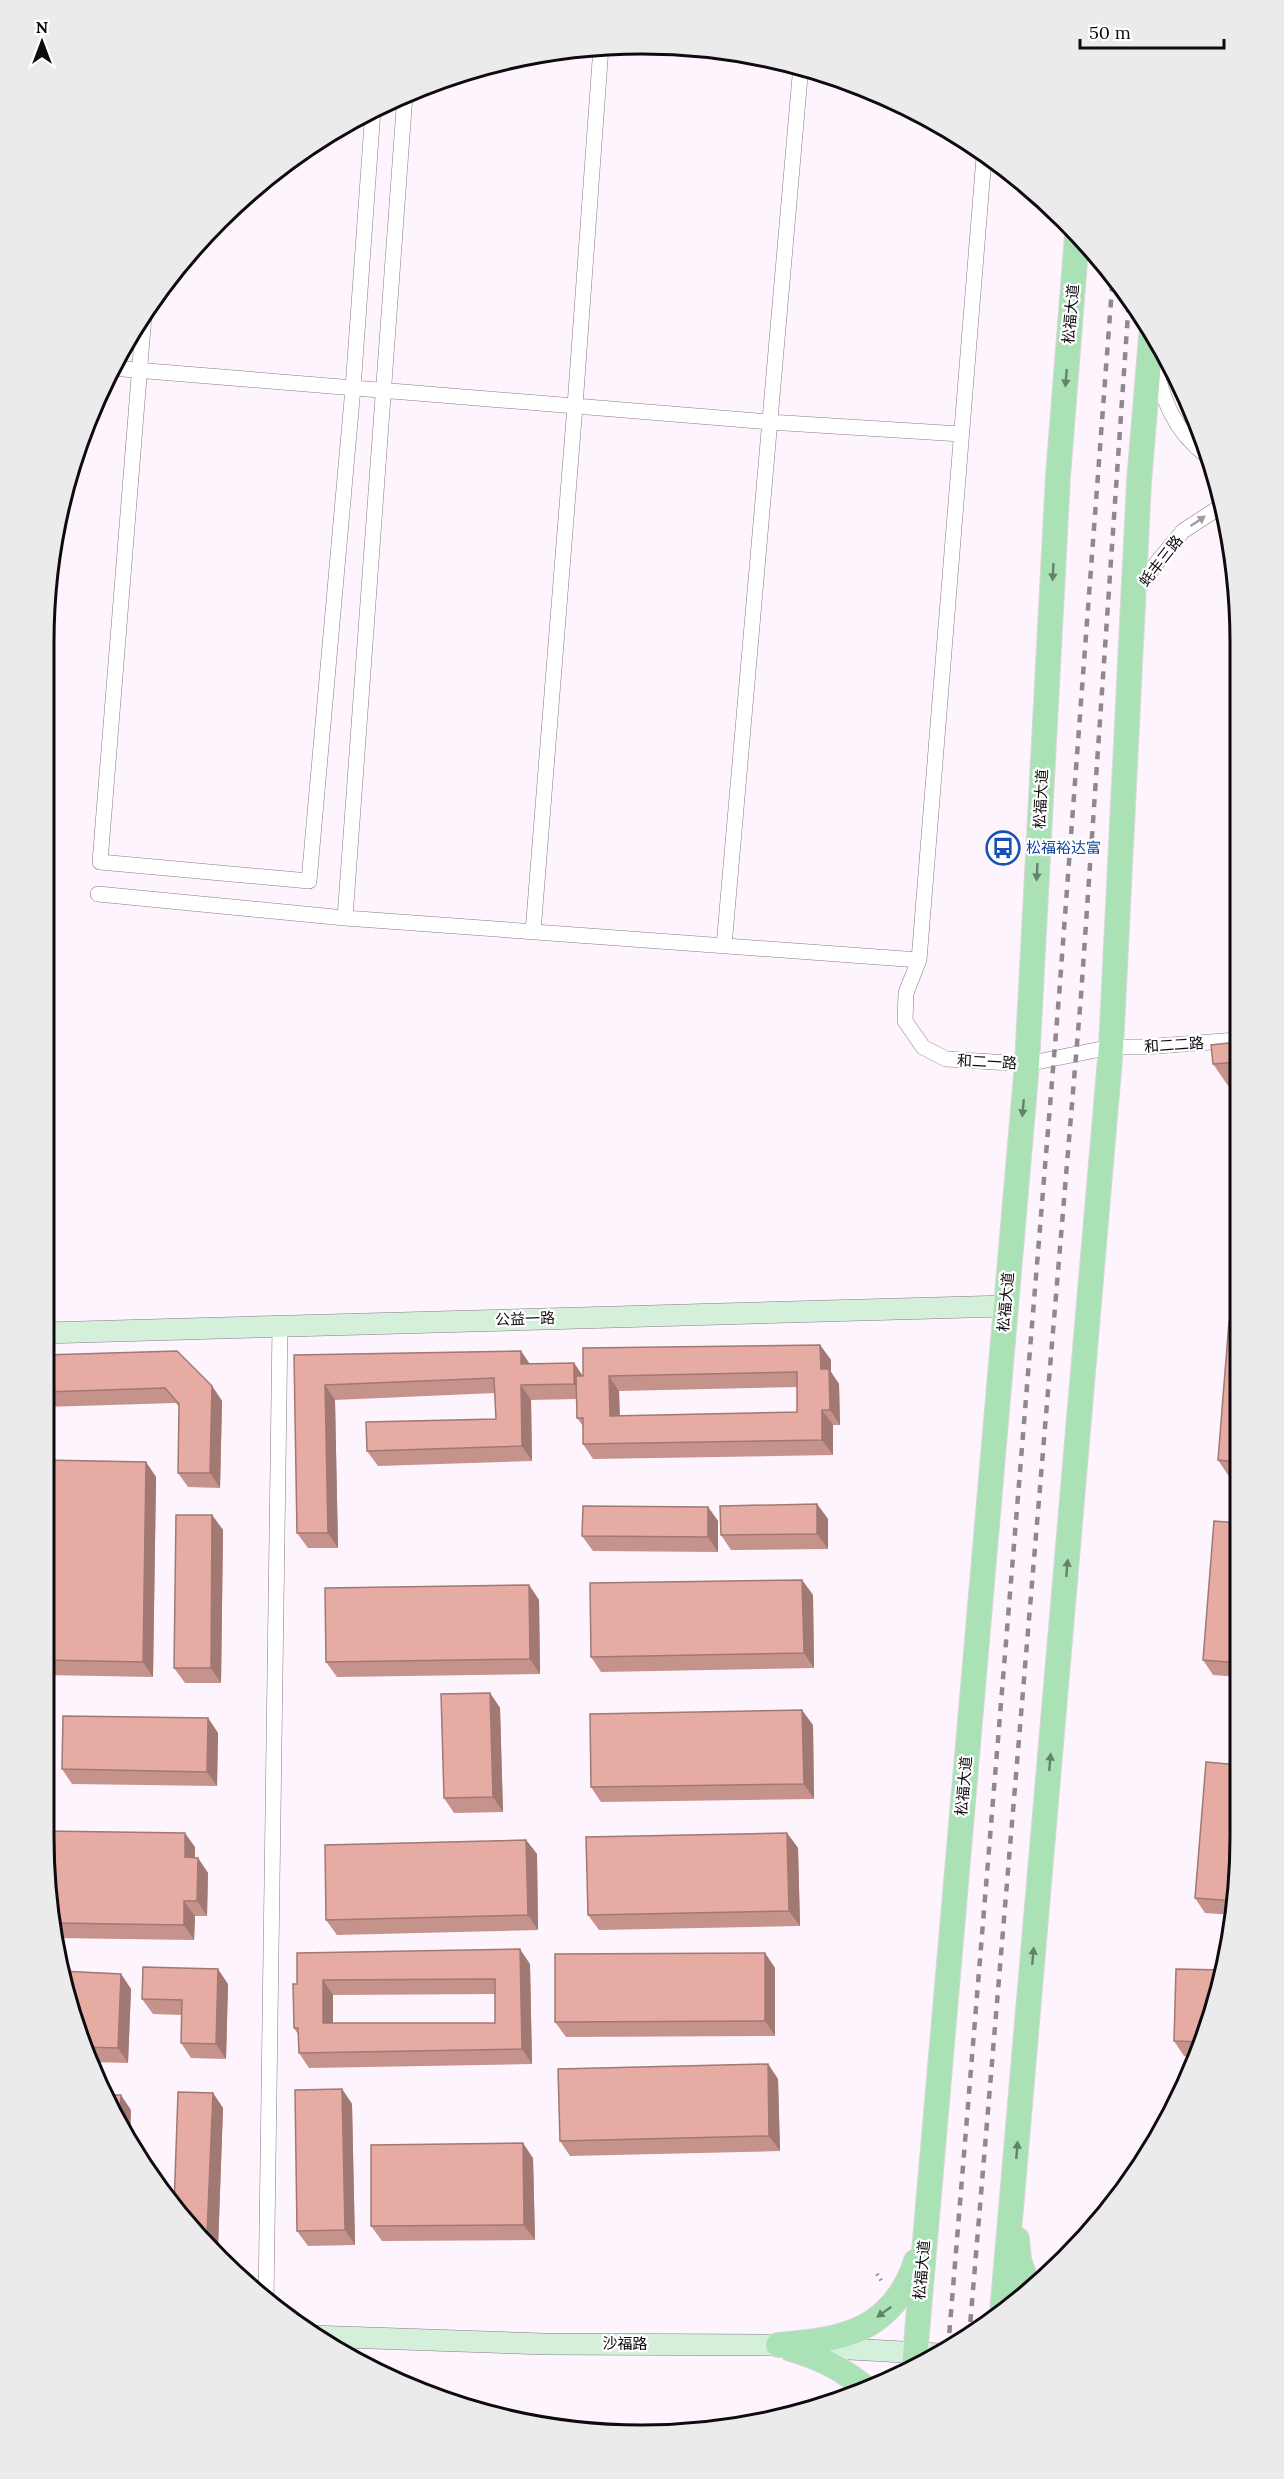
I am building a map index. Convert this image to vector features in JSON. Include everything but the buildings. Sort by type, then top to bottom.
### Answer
[{"type":"main road","name":"松福大道","points":[[923,2353],[928,2203],[1027,1064],[1058,476],[1076,246]]},
{"type":"main road","points":[[1003,2300],[1111,1047],[1139,482],[1151,347]]},
{"type":"main road","points":[[1013,2191],[1019,2260],[1026,2282]]},
{"type":"main road","points":[[777,2345],[821,2342],[845,2336],[896,2304],[912,2274],[928,2203]]},
{"type":"main road","points":[[777,2345],[820,2358],[859,2383]]},
{"type":"street","points":[[533,932],[600,55]]},
{"type":"street","points":[[724,946],[800,76]]},
{"type":"street","points":[[345,918],[404,105]]},
{"type":"street","points":[[142,333],[100,862],[309,881],[353,388],[373,120]]},
{"type":"street","name":"和二一路","points":[[983,164],[919,960],[906,993],[905,1021],[923,1047],[946,1059],[1027,1064],[1111,1047]]},
{"type":"street","points":[[1153,352],[1164,401],[1175,422],[1197,448]]},
{"type":"street","points":[[122,369],[769,422],[962,434]]},
{"type":"street","name":"蚝丰三路","points":[[1133,597],[1183,531],[1215,510]]},
{"type":"street","points":[[98,894],[345,918],[919,960]]},
{"type":"street","name":"和二二路","points":[[1111,1047],[1230,1041]]},
{"type":"street","name":"公益一路","points":[[54,1333],[1006,1306]]},
{"type":"street","points":[[266,2289],[280,1326]]},
{"type":"street","name":"沙福路","points":[[333,2337],[545,2344],[777,2345],[915,2357]]},
{"type":"path","points":[[878,2274],[885,2286]]},
{"type":"railway","points":[[949,2338],[1059,996],[1112,289]]},
{"type":"railway","points":[[970,2325],[1081,996],[1128,311]]},
{"type":"place","name":"松福裕达富","points":[[1003,848]]}]
